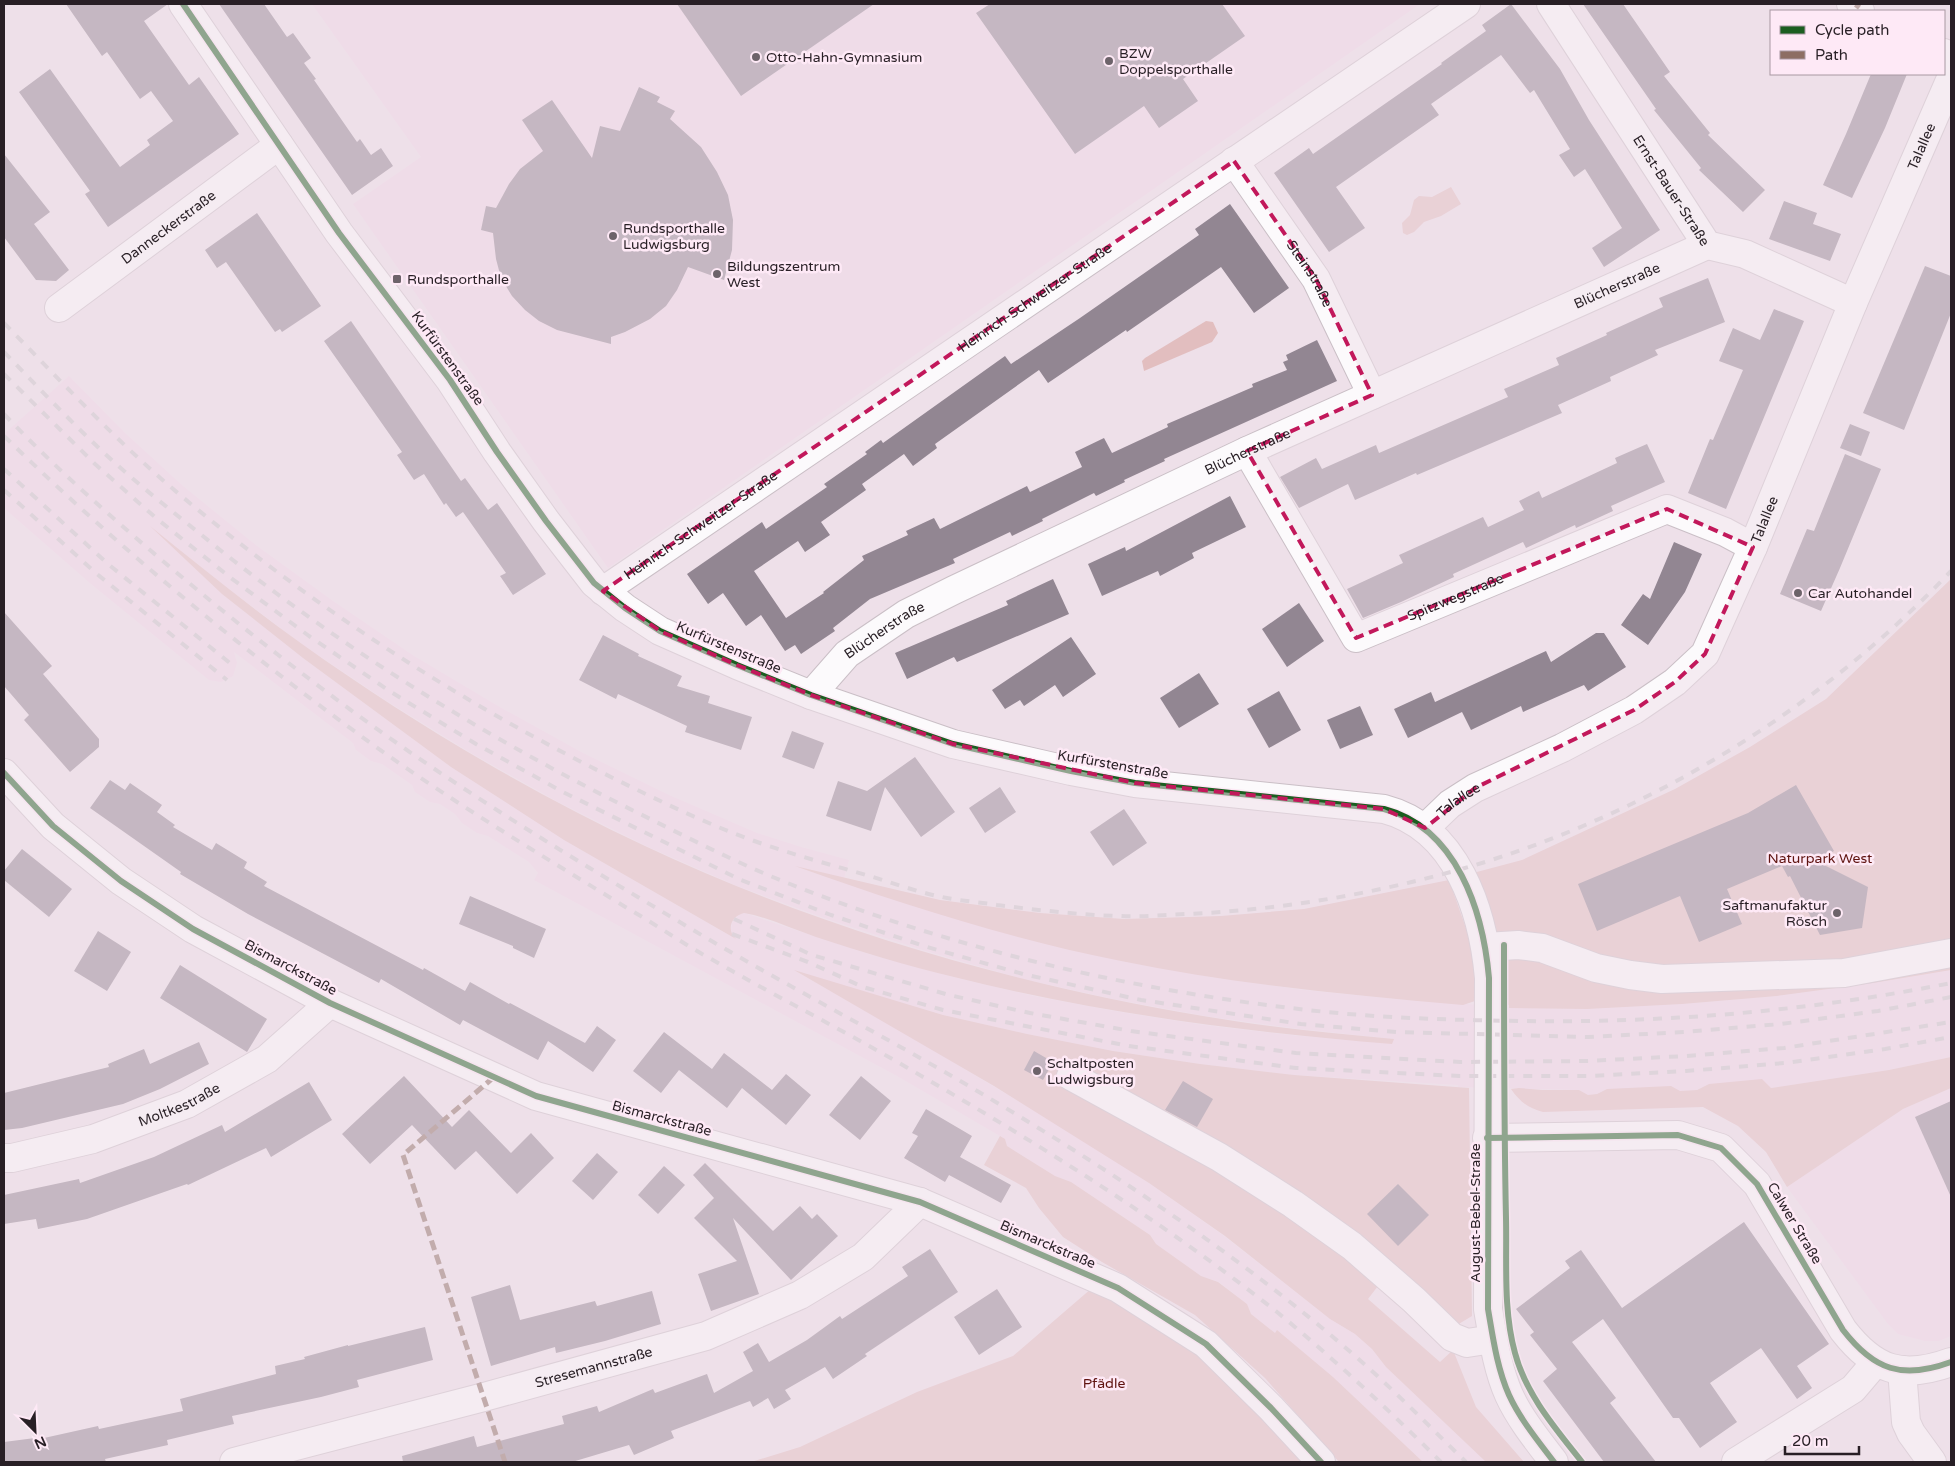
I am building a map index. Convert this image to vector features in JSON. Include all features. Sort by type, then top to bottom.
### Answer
[{"type":"street","name":"Kurfürstenstraße","points":[[183,4],[339,233],[450,380],[546,521],[594,583],[624,608],[660,631],[811,695],[954,744],[1070,771],[1135,783],[1384,809],[1400,813],[1425,828],[1438,839],[1453,857],[1470,897],[1486,947]]},
{"type":"street","name":"Heinrich-Schweitzer-Straße","points":[[602,591],[1466,4]]},
{"type":"street","name":"Ernst-Bauer-Straße","points":[[1551,4],[1707,245],[1745,254],[1853,303]]},
{"type":"street","name":"Talallee","points":[[1425,828],[1450,804],[1475,788],[1562,748],[1634,710],[1675,682],[1705,654],[1753,547],[1853,303],[1951,78]]},
{"type":"street","name":"Danneckerstraße","points":[[59,308],[279,145]]},
{"type":"street","name":"Steinstraße","points":[[1234,161],[1316,279],[1372,395]]},
{"type":"street","name":"Blücherstraße","points":[[811,695],[847,654],[906,614],[1247,451],[1707,245]]},
{"type":"street","name":"Spitzwegstraße","points":[[1247,451],[1356,638],[1667,509],[1725,532],[1753,547]]},
{"type":"street","name":"Bismarckstraße","points":[[4,773],[53,826],[121,881],[193,929],[330,1003],[536,1096],[920,1202],[1118,1288],[1206,1344],[1271,1408],[1321,1462]]},
{"type":"street","points":[[1486,947],[1518,944],[1542,948],[1596,968],[1662,979],[1844,973],[1951,953]]},
{"type":"street","name":"August-Bebel-Straße","points":[[1486,947],[1489,978],[1487,1138],[1488,1309],[1495,1353],[1510,1395],[1529,1429],[1554,1462]]},
{"type":"street","name":"Moltkestraße","points":[[4,1158],[12,1158],[92,1139],[187,1104],[267,1058],[330,1003]]},
{"type":"street","points":[[1071,1076],[1219,1157],[1293,1204],[1352,1246],[1414,1300],[1452,1337],[1467,1343],[1493,1339]]},
{"type":"street","name":"Calwer Straße","points":[[1487,1138],[1678,1135],[1721,1148],[1757,1184],[1843,1330],[1856,1347],[1876,1362],[1886,1367],[1902,1370],[1926,1369],[1951,1362]]},
{"type":"street","name":"Stresemannstraße","points":[[234,1462],[484,1397],[706,1336],[800,1295],[863,1257],[920,1202]]},
{"type":"street","points":[[1736,1462],[1853,1389],[1876,1362]]},
{"type":"street","points":[[1902,1370],[1906,1422],[1911,1433],[1932,1462]]},
{"type":"highlighted area","points":[[1234,161],[1316,279],[1372,395],[1247,451],[1356,638],[1667,509],[1753,547],[1705,654],[1675,682],[1634,710],[1475,788],[1425,828],[1384,809],[1135,783],[953,744],[811,695],[737,665],[660,631],[603,591]]},
{"type":"shaded area","name":"Bildungszentrum West","points":[[312,4],[1420,4],[608,568],[353,204],[421,157]]},
{"type":"shaded area","points":[[69,376],[124,432],[183,486],[257,546],[414,656],[498,706],[583,753],[669,795],[757,833],[849,860],[844,878],[802,868],[1121,961],[1211,977],[1304,990],[1396,999],[1520,1008],[1587,1009],[1777,996],[1951,970],[1951,1057],[1889,1070],[1771,1088],[1709,1084],[1697,1090],[1607,1089],[1597,1094],[1588,1095],[1579,1090],[1458,1087],[1458,1085],[1294,1075],[1113,1051],[1027,1034],[943,1015],[797,972],[916,1040],[1070,1132],[1149,1183],[1224,1236],[1330,1319],[1355,1334],[1372,1349],[1386,1367],[1486,1462],[1423,1462],[1333,1377],[1278,1331],[1275,1333],[1251,1314],[1247,1304],[1219,1282],[1201,1276],[1156,1244],[1150,1235],[1071,1182],[1055,1176],[1007,1146],[1005,1139],[897,1076],[534,880],[538,873],[529,862],[488,836],[477,833],[440,804],[430,802],[415,792],[412,785],[382,764],[371,761],[356,750],[353,743],[234,652],[237,663],[233,676],[221,682],[209,680],[91,584],[4,508],[4,434]],"holes":[[[157,532],[303,645],[385,700],[471,753],[558,802],[646,846],[737,886],[830,920],[926,951],[1023,979],[1113,999],[1205,1016],[1394,1039],[1298,1036],[1204,1025],[1034,996],[872,955],[744,913],[739,914],[732,923],[731,930],[734,938],[564,840],[451,767],[303,658],[222,594]]]},
{"type":"shaded area","points":[[1951,1088],[1951,1336],[1939,1341],[1925,1341],[1898,1334],[1888,1324],[1787,1187],[1903,1109]]},
{"type":"green space","points":[[1451,187],[1461,204],[1441,216],[1424,222],[1414,232],[1407,235],[1403,233],[1402,223],[1410,215],[1414,200],[1419,196],[1432,197]]},
{"type":"green space","points":[[1206,321],[1213,322],[1218,333],[1212,342],[1144,371],[1142,361],[1145,358]]},
{"type":"green space","points":[[150,526],[283,630],[384,700],[427,727],[556,802],[645,846],[712,876],[849,928],[918,950],[1060,988],[1227,1020],[1394,1039],[1392,1044],[1281,1034],[1172,1020],[1062,1001],[937,973],[867,953],[762,917],[744,913],[736,917],[731,924],[731,932],[736,939],[564,840],[451,767],[303,658],[222,594]]},
{"type":"green space","name":"Naturpark West","points":[[1951,579],[1951,970],[1777,996],[1587,1009],[1509,1008],[1509,1005],[1506,1004],[1497,940],[1473,873],[1522,860],[1675,789],[1750,747],[1826,699]]},
{"type":"green space","points":[[795,866],[940,900],[1040,913],[1124,919],[1221,916],[1304,909],[1449,880],[1474,951],[1475,1001],[1463,1005],[1334,993],[1206,976],[1121,961],[1038,942],[956,920]]},
{"type":"green space","points":[[794,970],[943,1015],[1113,1051],[1294,1075],[1469,1088],[1472,1316],[1452,1328],[1201,1154],[1381,1282],[1368,1299],[1440,1362],[1453,1350],[1476,1407],[1524,1462],[1486,1462],[1386,1367],[1372,1349],[1355,1334],[1330,1319],[1225,1236],[1149,1183],[994,1086]]},
{"type":"green space","points":[[1951,1057],[1951,1088],[1903,1109],[1787,1187],[1766,1152],[1738,1126],[1703,1107],[1543,1112],[1525,1104],[1511,1089],[1579,1090],[1588,1095],[1597,1094],[1607,1089],[1671,1086],[1680,1091],[1697,1090],[1709,1084],[1762,1079],[1771,1088],[1889,1070]]},
{"type":"green space","points":[[1000,1136],[1005,1139],[1007,1146],[1055,1176],[1071,1182],[1150,1235],[1156,1244],[1201,1276],[1218,1282],[1247,1304],[1251,1314],[1275,1333],[1277,1330],[1333,1377],[1423,1462],[1339,1462],[1265,1378],[1195,1315],[1102,1262],[1063,1237],[1039,1208],[1026,1188],[984,1165]]},
{"type":"green space","name":"Pfädle","points":[[1092,1288],[1117,1296],[1204,1359],[1307,1462],[751,1462],[800,1447],[917,1392],[1013,1356]]},
{"type":"building","points":[[66,4],[168,4],[144,21],[189,85],[199,77],[239,134],[108,227],[85,194],[90,191],[19,92],[50,69],[120,167],[150,145],[147,140],[173,121],[151,91],[140,99],[107,52],[102,56]]},
{"type":"building","points":[[219,4],[264,4],[287,37],[293,33],[311,58],[304,63],[357,142],[360,139],[371,155],[381,148],[393,166],[352,195]]},
{"type":"building","name":"Otto-Hahn-Gymnasium","points":[[677,4],[874,4],[741,96]]},
{"type":"building","name":"BZW Doppelsporthalle","points":[[990,4],[1222,4],[1245,36],[1183,79],[1198,101],[1159,128],[1144,106],[1075,154],[976,13]]},
{"type":"building","points":[[1511,4],[1560,69],[1589,120],[1660,230],[1604,267],[1592,248],[1622,228],[1585,169],[1574,177],[1559,155],[1570,149],[1534,90],[1530,93],[1501,55],[1431,104],[1439,115],[1336,187],[1365,228],[1329,252],[1274,173],[1309,148],[1313,154],[1442,64],[1486,31],[1482,25]]},
{"type":"building","points":[[1583,4],[1623,4],[1670,72],[1664,76],[1710,133],[1708,135],[1765,190],[1743,212],[1699,170],[1701,168],[1654,110],[1656,109]]},
{"type":"building","points":[[1871,75],[1907,75],[1885,128],[1852,198],[1823,185]]},
{"type":"building","name":"Rundsporthalle Ludwigsburg","points":[[639,87],[660,97],[657,102],[675,111],[670,119],[701,147],[717,172],[728,195],[733,220],[732,250],[724,280],[688,267],[677,290],[666,306],[650,319],[611,337],[611,344],[557,330],[539,321],[525,310],[512,296],[501,278],[496,259],[493,233],[481,230],[486,206],[496,208],[509,184],[520,169],[543,151],[522,120],[552,100],[592,158],[600,126],[620,131]]},
{"type":"building","points":[[4,154],[50,212],[34,224],[69,270],[56,281],[36,280],[4,237]]},
{"type":"building","points":[[1784,201],[1817,213],[1813,224],[1841,234],[1830,261],[1769,239]]},
{"type":"building","points":[[1230,204],[1289,288],[1254,313],[1221,267],[1127,332],[1126,330],[1048,383],[1039,370],[935,444],[937,448],[913,466],[904,454],[862,484],[866,490],[821,522],[830,535],[805,552],[798,541],[754,571],[786,618],[824,593],[864,560],[862,556],[908,535],[906,531],[934,518],[940,529],[1027,486],[1030,492],[1082,467],[1075,452],[1104,438],[1112,453],[1168,427],[1167,424],[1253,387],[1252,384],[1287,370],[1283,362],[1288,360],[1286,355],[1317,340],[1337,381],[1164,459],[1165,461],[1124,480],[1125,482],[1096,496],[1094,493],[1012,536],[1010,532],[953,559],[955,563],[870,599],[833,628],[835,631],[801,654],[795,645],[785,651],[761,615],[746,626],[723,593],[708,604],[687,574],[762,522],[766,529],[827,487],[824,484],[867,454],[865,452],[881,440],[883,443],[1005,356],[1011,364],[1080,318],[1199,235],[1195,229]]},
{"type":"building","points":[[257,213],[321,306],[282,332],[280,329],[275,332],[226,262],[217,268],[205,250]]},
{"type":"building","points":[[1925,266],[1951,276],[1951,313],[1904,430],[1863,413]]},
{"type":"building","points":[[1708,278],[1725,322],[1655,350],[1658,355],[1610,377],[1611,381],[1558,405],[1562,413],[1355,500],[1348,484],[1299,508],[1280,477],[1316,458],[1322,469],[1376,445],[1379,453],[1508,397],[1504,389],[1559,365],[1556,358],[1663,307],[1659,298]]},
{"type":"building","points":[[1774,309],[1804,321],[1726,509],[1688,493],[1710,439],[1713,440],[1743,370],[1719,361],[1733,328],[1760,340]]},
{"type":"building","points":[[351,321],[461,481],[465,478],[488,510],[497,503],[546,574],[513,595],[500,576],[506,573],[463,512],[456,517],[446,503],[444,505],[424,474],[414,480],[397,455],[402,452],[324,341]]},
{"type":"building","points":[[1850,424],[1870,432],[1861,456],[1840,448]]},
{"type":"building","points":[[1647,444],[1665,482],[1611,506],[1613,511],[1576,528],[1575,525],[1526,548],[1523,542],[1453,574],[1454,577],[1363,618],[1347,589],[1403,563],[1399,555],[1483,517],[1488,527],[1524,510],[1519,501],[1539,491],[1542,498],[1617,463],[1615,458]]},
{"type":"building","points":[[1845,454],[1881,469],[1821,611],[1780,594],[1807,529],[1814,531]]},
{"type":"building","points":[[1230,496],[1246,527],[1192,553],[1194,558],[1160,576],[1158,571],[1102,596],[1088,564],[1125,547],[1126,551]]},
{"type":"building","points":[[1674,542],[1702,554],[1685,592],[1648,645],[1621,625],[1643,594],[1650,599]]},
{"type":"building","points":[[1053,579],[1069,614],[957,662],[954,657],[907,679],[895,653],[1008,605],[1006,601]]},
{"type":"building","points":[[1299,603],[1324,641],[1287,667],[1262,629]]},
{"type":"building","points":[[4,612],[52,666],[43,674],[99,739],[99,747],[70,772],[24,720],[29,715],[4,686]]},
{"type":"building","points":[[1596,633],[1604,633],[1626,667],[1588,691],[1584,685],[1523,712],[1521,706],[1471,730],[1462,712],[1408,738],[1394,709],[1431,692],[1435,702],[1546,651],[1551,662]]},
{"type":"building","points":[[603,635],[639,654],[638,656],[682,676],[677,686],[710,696],[708,703],[752,717],[741,750],[685,732],[687,726],[618,694],[616,699],[579,680]]},
{"type":"building","points":[[1071,637],[1096,674],[1063,697],[1055,685],[1024,706],[1020,700],[1005,709],[992,690]]},
{"type":"building","points":[[1199,673],[1219,704],[1179,728],[1160,698]]},
{"type":"building","points":[[1279,691],[1301,730],[1269,748],[1247,709]]},
{"type":"building","points":[[1360,706],[1373,735],[1340,749],[1327,720]]},
{"type":"building","points":[[792,731],[824,743],[814,769],[782,757]]},
{"type":"building","points":[[915,757],[955,812],[921,837],[885,787],[871,831],[826,816],[838,781],[867,791]]},
{"type":"building","points":[[110,780],[125,790],[130,783],[162,805],[157,812],[175,825],[173,827],[212,850],[216,843],[247,862],[244,868],[267,882],[264,886],[423,970],[424,968],[465,991],[470,982],[585,1043],[597,1026],[616,1040],[593,1072],[548,1041],[538,1060],[463,1020],[460,1025],[381,979],[379,983],[248,914],[180,874],[181,872],[90,808]]},
{"type":"building","points":[[1796,785],[1834,851],[1816,861],[1868,887],[1862,928],[1820,935],[1790,876],[1788,877],[1782,866],[1727,889],[1742,924],[1699,942],[1680,896],[1597,931],[1578,884],[1748,813]]},
{"type":"building","points":[[1000,787],[1016,812],[985,833],[969,808]]},
{"type":"building","points":[[1124,809],[1147,843],[1113,866],[1090,832]]},
{"type":"building","points":[[22,849],[72,889],[49,917],[4,880],[4,871]]},
{"type":"building","points":[[470,896],[546,929],[534,958],[513,948],[513,946],[459,924]]},
{"type":"building","points":[[98,931],[131,952],[107,991],[74,971]]},
{"type":"building","points":[[180,965],[267,1019],[247,1052],[160,998]]},
{"type":"building","points":[[664,1032],[712,1069],[724,1053],[772,1090],[786,1074],[811,1095],[786,1125],[742,1088],[727,1108],[679,1070],[661,1093],[633,1071]]},
{"type":"building","points":[[199,1042],[209,1064],[160,1089],[123,1104],[22,1128],[4,1130],[4,1093],[109,1067],[108,1064],[144,1049],[150,1064]]},
{"type":"building","points":[[1034,1051],[1053,1062],[1043,1080],[1024,1070]]},
{"type":"building","points":[[404,1076],[452,1127],[469,1110],[511,1153],[531,1133],[554,1158],[517,1194],[476,1151],[455,1170],[412,1125],[370,1164],[342,1134]]},
{"type":"building","points":[[861,1076],[891,1101],[860,1140],[829,1115]]},
{"type":"building","points":[[1183,1081],[1213,1099],[1197,1127],[1165,1110]]},
{"type":"building","points":[[309,1082],[332,1120],[271,1157],[266,1148],[188,1185],[87,1219],[38,1229],[36,1219],[4,1224],[4,1195],[79,1179],[80,1183],[154,1157],[222,1125],[225,1132]]},
{"type":"building","points":[[1951,1101],[1951,1197],[1915,1117]]},
{"type":"building","points":[[926,1109],[972,1136],[960,1157],[1011,1185],[1001,1203],[949,1175],[945,1182],[904,1158],[918,1136],[912,1133]]},
{"type":"building","points":[[597,1153],[618,1172],[593,1200],[572,1181]]},
{"type":"building","points":[[705,1163],[773,1231],[800,1206],[812,1219],[817,1214],[838,1236],[791,1280],[733,1218],[759,1294],[711,1311],[698,1274],[737,1261],[694,1218],[714,1198],[693,1175]]},
{"type":"building","points":[[664,1166],[685,1185],[658,1214],[638,1195]]},
{"type":"building","points":[[1398,1184],[1429,1215],[1398,1246],[1367,1214]]},
{"type":"building","points":[[1744,1222],[1829,1344],[1797,1366],[1812,1388],[1797,1399],[1761,1348],[1710,1383],[1737,1422],[1700,1448],[1679,1418],[1673,1418],[1603,1319],[1572,1342],[1616,1398],[1610,1403],[1656,1462],[1604,1462],[1543,1381],[1557,1369],[1530,1335],[1534,1332],[1516,1309],[1570,1268],[1565,1261],[1581,1250],[1622,1308]]},
{"type":"building","points":[[930,1249],[958,1292],[865,1354],[867,1356],[833,1379],[825,1367],[785,1390],[791,1399],[774,1409],[768,1398],[753,1407],[750,1401],[671,1431],[674,1438],[634,1455],[629,1445],[572,1462],[403,1462],[402,1456],[474,1436],[477,1447],[564,1424],[562,1416],[597,1406],[599,1412],[653,1389],[655,1393],[707,1374],[714,1393],[753,1371],[743,1352],[758,1343],[769,1362],[807,1340],[840,1316],[842,1319],[908,1276],[902,1267]]},
{"type":"building","points":[[510,1285],[520,1320],[595,1301],[597,1306],[652,1291],[661,1324],[556,1353],[555,1347],[491,1366],[471,1297]]},
{"type":"building","points":[[997,1289],[1022,1327],[979,1355],[954,1317]]},
{"type":"building","points":[[425,1327],[433,1360],[357,1380],[359,1387],[232,1416],[234,1424],[167,1440],[168,1445],[105,1459],[106,1462],[4,1462],[4,1442],[35,1438],[35,1440],[98,1426],[99,1429],[183,1411],[180,1399],[276,1374],[275,1366],[305,1359],[304,1357],[348,1345]]},
{"type":"railway","points":[[4,323],[134,454],[230,536],[335,614],[445,685],[502,719],[617,780],[688,814],[760,843],[920,892],[997,905],[1074,913],[1128,916],[1259,909],[1330,899],[1437,876],[1539,843],[1605,816],[1669,785],[1731,750],[1790,710],[1847,667],[1901,621],[1951,571]]},
{"type":"railway","points":[[4,352],[102,451],[168,508],[310,618],[414,688],[522,752],[711,849],[790,884],[914,928],[1040,963],[1105,978],[1234,1001],[1355,1015],[1496,1021],[1631,1020],[1792,1008],[1898,993],[1951,983]]},
{"type":"railway","points":[[4,374],[95,464],[156,518],[231,578],[309,636],[391,692],[476,744],[563,792],[741,880],[831,915],[927,947],[1023,974],[1141,1000],[1301,1024],[1396,1032],[1588,1037],[1684,1032],[1781,1024],[1878,1011],[1951,997]]},
{"type":"railway","points":[[4,414],[67,476],[177,573],[275,653],[342,704],[478,798],[545,841],[715,943],[984,1095],[1128,1185],[1221,1250],[1311,1319],[1383,1381],[1466,1462]]},
{"type":"railway","points":[[4,436],[47,478],[182,597],[276,672],[372,744],[498,828],[690,947],[882,1053],[1096,1183],[1188,1245],[1277,1312],[1361,1385],[1441,1462]]},
{"type":"railway","points":[[4,469],[108,564],[236,668]]},
{"type":"railway","points":[[4,490],[97,574],[227,680]]},
{"type":"railway","points":[[734,919],[812,955],[949,995],[1030,1013],[1131,1031],[1296,1053],[1460,1062],[1588,1061],[1784,1048],[1951,1022]]},
{"type":"railway","points":[[732,934],[808,962],[863,987],[943,1010],[1129,1046],[1296,1068],[1459,1076],[1588,1076],[1785,1063],[1885,1049],[1951,1037]]},
{"type":"marked path","points":[[1856,8],[1859,4]]},
{"type":"marked path","points":[[494,1077],[403,1155],[505,1462]]},
{"type":"cycle path","points":[[183,4],[339,233],[450,380],[497,452],[546,521],[594,583],[625,608],[660,631],[737,665],[811,695],[953,744],[1071,771],[1135,783],[1384,809],[1409,819],[1430,834],[1448,853],[1462,875],[1472,900],[1486,952],[1489,978],[1488,1309],[1498,1364],[1509,1395],[1518,1413],[1554,1462]]},
{"type":"cycle path","points":[[4,773],[53,826],[121,881],[193,929],[330,1003],[536,1096],[920,1202],[1118,1288],[1206,1344],[1271,1408],[1321,1462]]},
{"type":"cycle path","points":[[1504,945],[1506,1269],[1511,1337],[1526,1383],[1543,1411],[1582,1462]]},
{"type":"cycle path","points":[[1487,1138],[1678,1135],[1721,1148],[1757,1184],[1843,1330],[1855,1344],[1866,1354],[1890,1368],[1918,1370],[1951,1362]]},
{"type":"place","name":"Otto-Hahn-Gymnasium","points":[[756,57]]},
{"type":"place","name":"BZW Doppelsporthalle","points":[[1109,61]]},
{"type":"place","name":"Rundsporthalle Ludwigsburg","points":[[613,236]]},
{"type":"place","name":"Bildungszentrum West","points":[[717,274]]},
{"type":"place","name":"Rundsporthalle","points":[[397,279]]},
{"type":"place","name":"Car Autohandel","points":[[1798,593]]},
{"type":"place","name":"Saftmanufaktur Rösch","points":[[1837,913]]},
{"type":"place","name":"Schaltposten Ludwigsburg","points":[[1037,1071]]}]
